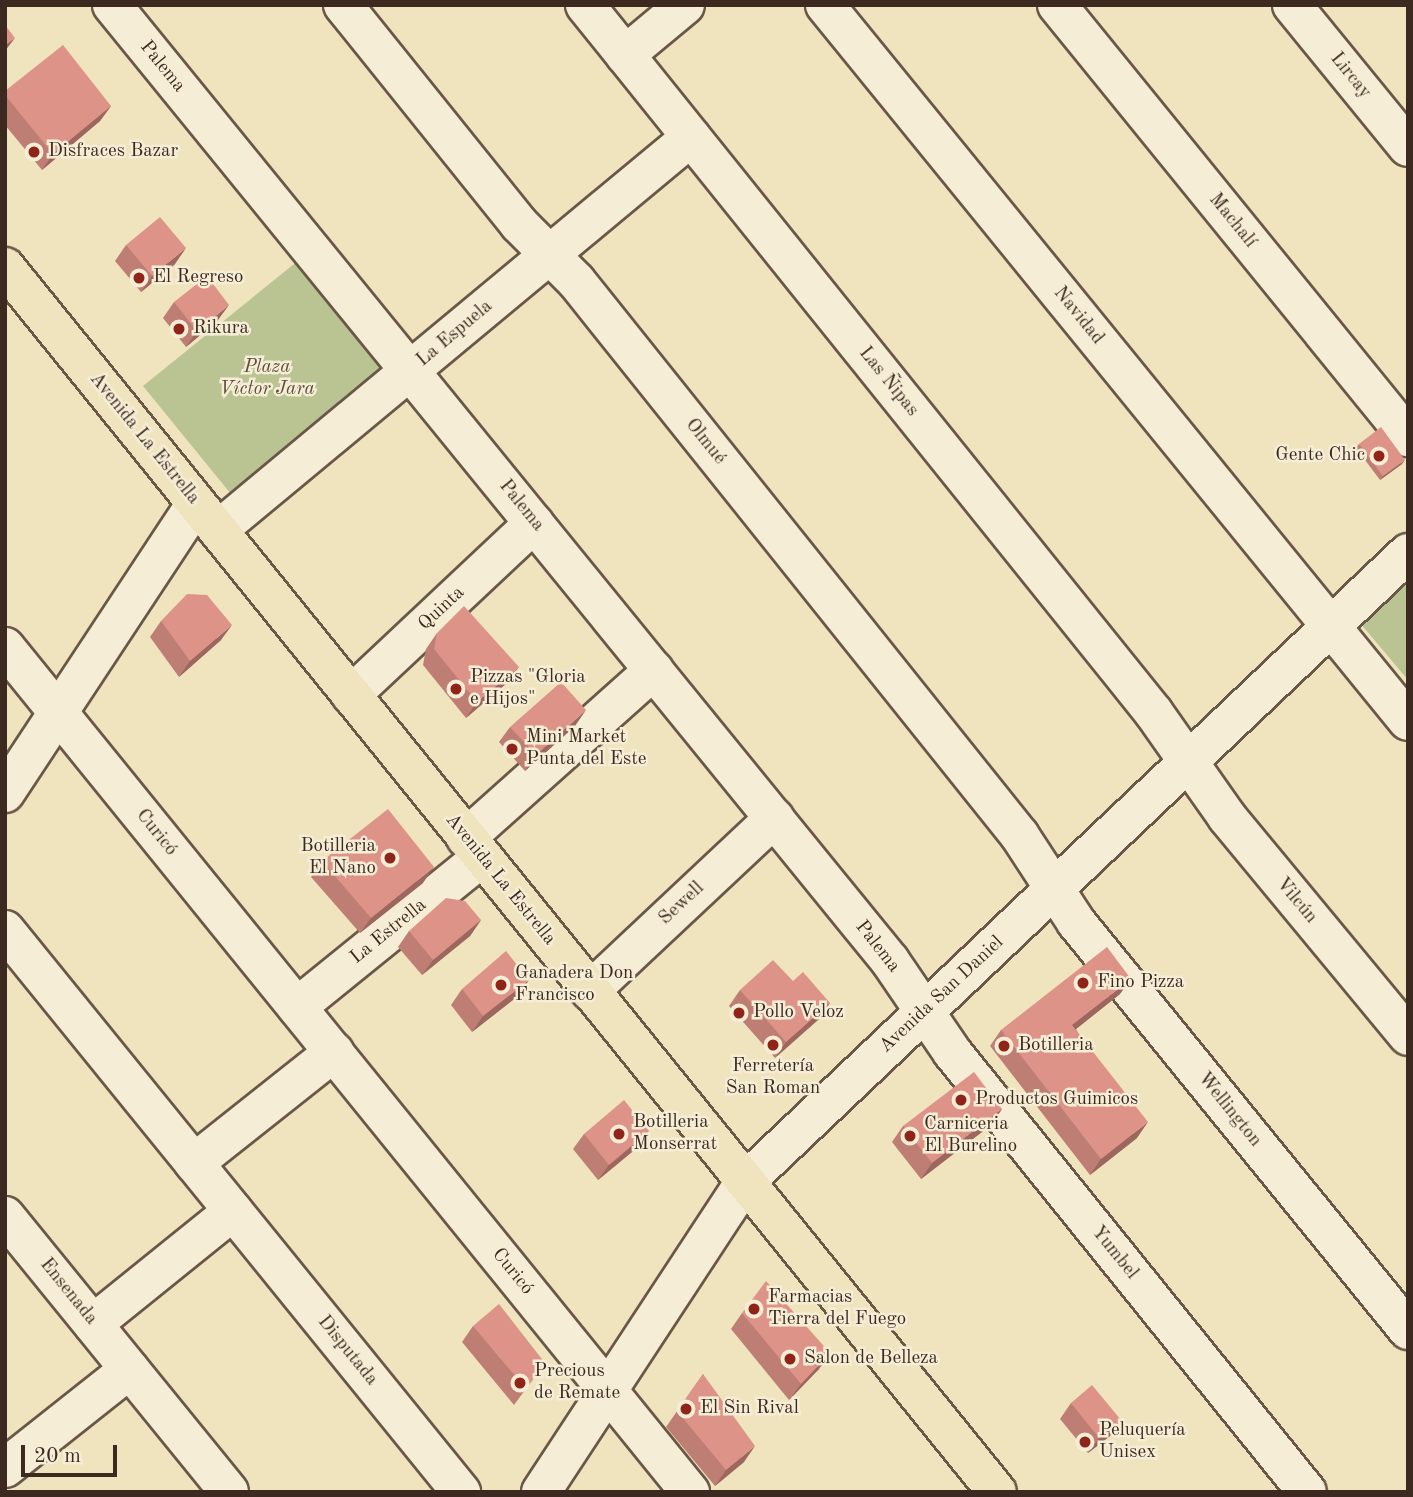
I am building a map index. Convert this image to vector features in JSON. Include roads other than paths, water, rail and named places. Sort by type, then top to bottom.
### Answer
[{"type":"main road","name":"Avenida La Estrella","points":[[5,267],[997,1492]]},
{"type":"street","name":"Palema","points":[[112,5],[890,961],[924,1011]]},
{"type":"street","name":"Olmué","points":[[344,5],[519,223],[576,281],[1020,836],[1054,888]]},
{"type":"street","name":"Las Ñipas","points":[[585,5],[1154,713],[1186,763]]},
{"type":"street","points":[[625,55],[685,5]]},
{"type":"street","name":"Navidad","points":[[825,5],[1408,721]]},
{"type":"street","name":"Machalí","points":[[1057,5],[1408,437]]},
{"type":"street","name":"Lircay","points":[[1293,5],[1408,147]]},
{"type":"street","name":"La Espuela","points":[[5,793],[58,713],[207,517],[410,370],[691,137]]},
{"type":"street","name":"Quinta","points":[[351,695],[534,523]]},
{"type":"street","name":"Avenida San Daniel","points":[[541,1492],[745,1182],[1408,553]]},
{"type":"street","name":"Curicó","points":[[5,647],[690,1492]]},
{"type":"street","name":"La Estrella","points":[[297,1007],[474,847],[654,670]]},
{"type":"street","name":"Vilcún","points":[[1186,763],[1408,1036]]},
{"type":"street","name":"Sewell","points":[[590,991],[774,818]]},
{"type":"street","name":"Wellington","points":[[1054,888],[1083,930],[1408,1330]]},
{"type":"street","name":"Disputada","points":[[5,930],[461,1492]]},
{"type":"street","name":"Yumbel","points":[[924,1011],[952,1052],[1307,1492]]},
{"type":"street","points":[[194,1163],[334,1052]]},
{"type":"street","points":[[93,1324],[233,1211]]},
{"type":"street","name":"Ensenada","points":[[5,1216],[229,1492]]},
{"type":"street","points":[[5,1468],[130,1369]]},
{"type":"place","name":"Disfraces Bazar","points":[[34,152]]},
{"type":"place","name":"El Regreso","points":[[139,278]]},
{"type":"place","name":"Rikura","points":[[179,329]]},
{"type":"place","name":"Gente Chic","points":[[1379,456]]},
{"type":"place","name":"Pizzas \"Gloria e Hijos\"","points":[[456,689]]},
{"type":"place","name":"Mini Market Punta del Este","points":[[512,749]]},
{"type":"place","name":"Botilleria El Nano","points":[[390,858]]},
{"type":"place","name":"Fino Pizza","points":[[1083,983]]},
{"type":"place","name":"Ganadera Don Francisco","points":[[501,985]]},
{"type":"place","name":"Pollo Veloz","points":[[739,1013]]},
{"type":"place","name":"Ferretería San Roman","points":[[773,1045]]},
{"type":"place","name":"Botilleria","points":[[1004,1046]]},
{"type":"place","name":"Productos Guimicos","points":[[961,1100]]},
{"type":"place","name":"Botilleria Monserrat","points":[[619,1134]]},
{"type":"place","name":"Carniceria El Burelino","points":[[910,1136]]},
{"type":"place","name":"Farmacias Tierra del Fuego","points":[[754,1309]]},
{"type":"place","name":"Salon de Belleza","points":[[790,1359]]},
{"type":"place","name":"Precious de Remate","points":[[520,1383]]},
{"type":"place","name":"El Sin Rival","points":[[686,1409]]},
{"type":"place","name":"Peluquería Unisex","points":[[1085,1442]]},
{"type":"park label","name":"Plaza Víctor Jara","points":[[267,379]]}]
